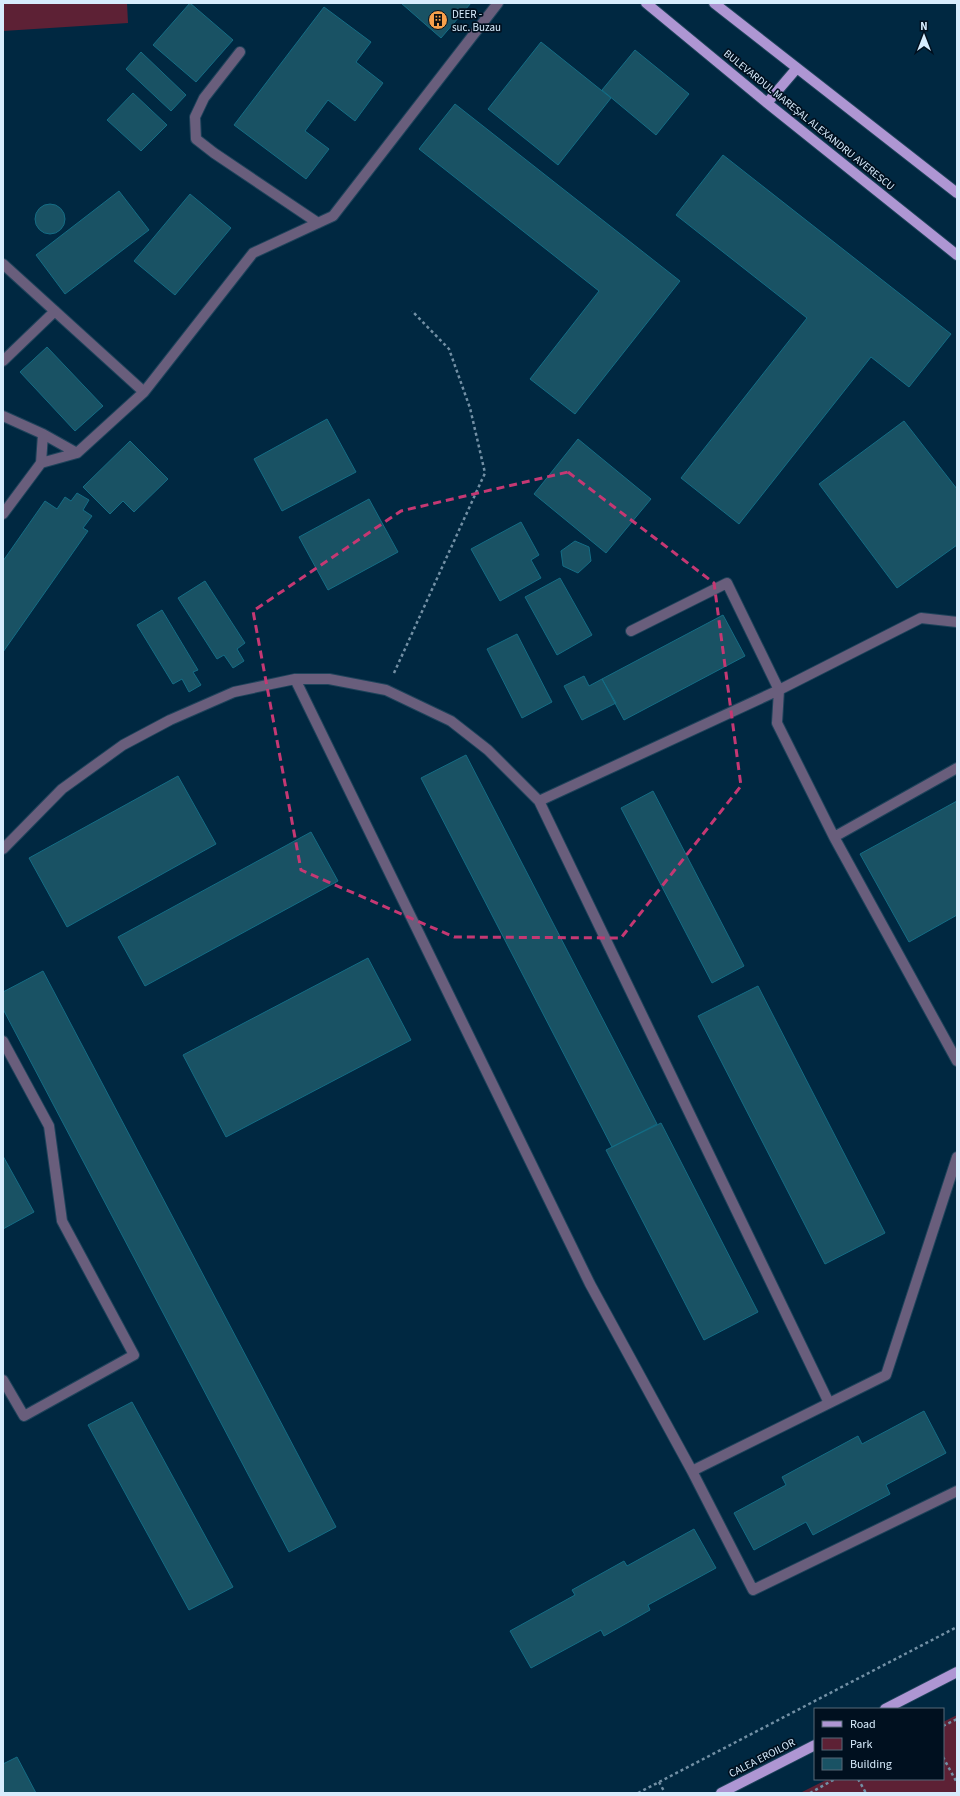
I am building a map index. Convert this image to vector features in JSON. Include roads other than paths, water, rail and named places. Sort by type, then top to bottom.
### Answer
[{"type":"main road","name":"BULEVARDUL MAREȘAL ALEXANDRU AVERESCU","points":[[646,3],[767,103],[957,255]]},
{"type":"main road","points":[[714,3],[957,193]]},
{"type":"main road","points":[[767,103],[797,68]]},
{"type":"main road","points":[[887,1708],[957,1672]]},
{"type":"main road","name":"CALEA EROILOR","points":[[721,1793],[814,1746]]},
{"type":"lane","points":[[41,463],[77,453],[144,392],[253,253],[334,216],[498,3]]},
{"type":"lane","points":[[240,52],[204,98],[195,117],[196,139],[214,153],[318,223]]},
{"type":"lane","points":[[3,264],[144,392]]},
{"type":"lane","points":[[3,361],[55,311]]},
{"type":"lane","points":[[3,416],[44,434],[77,453]]},
{"type":"lane","points":[[3,514],[41,463],[44,434]]},
{"type":"lane","points":[[631,631],[727,583],[779,690],[777,723],[834,837],[957,1062]]},
{"type":"lane","points":[[539,801],[779,690],[921,618],[957,622]]},
{"type":"lane","points":[[295,678],[590,1284],[754,1590],[957,1491]]},
{"type":"lane","points":[[3,849],[62,790],[123,745],[170,720],[234,692],[295,678],[329,678],[386,690],[451,721],[488,750],[539,801],[829,1403]]},
{"type":"lane","points":[[834,837],[957,768]]},
{"type":"lane","points":[[3,1041],[49,1126],[62,1221],[134,1355],[24,1416],[3,1380]]},
{"type":"lane","points":[[692,1472],[886,1375],[957,1157]]},
{"type":"place","name":"DEER - suc. Buzau","points":[[438,20]]}]
